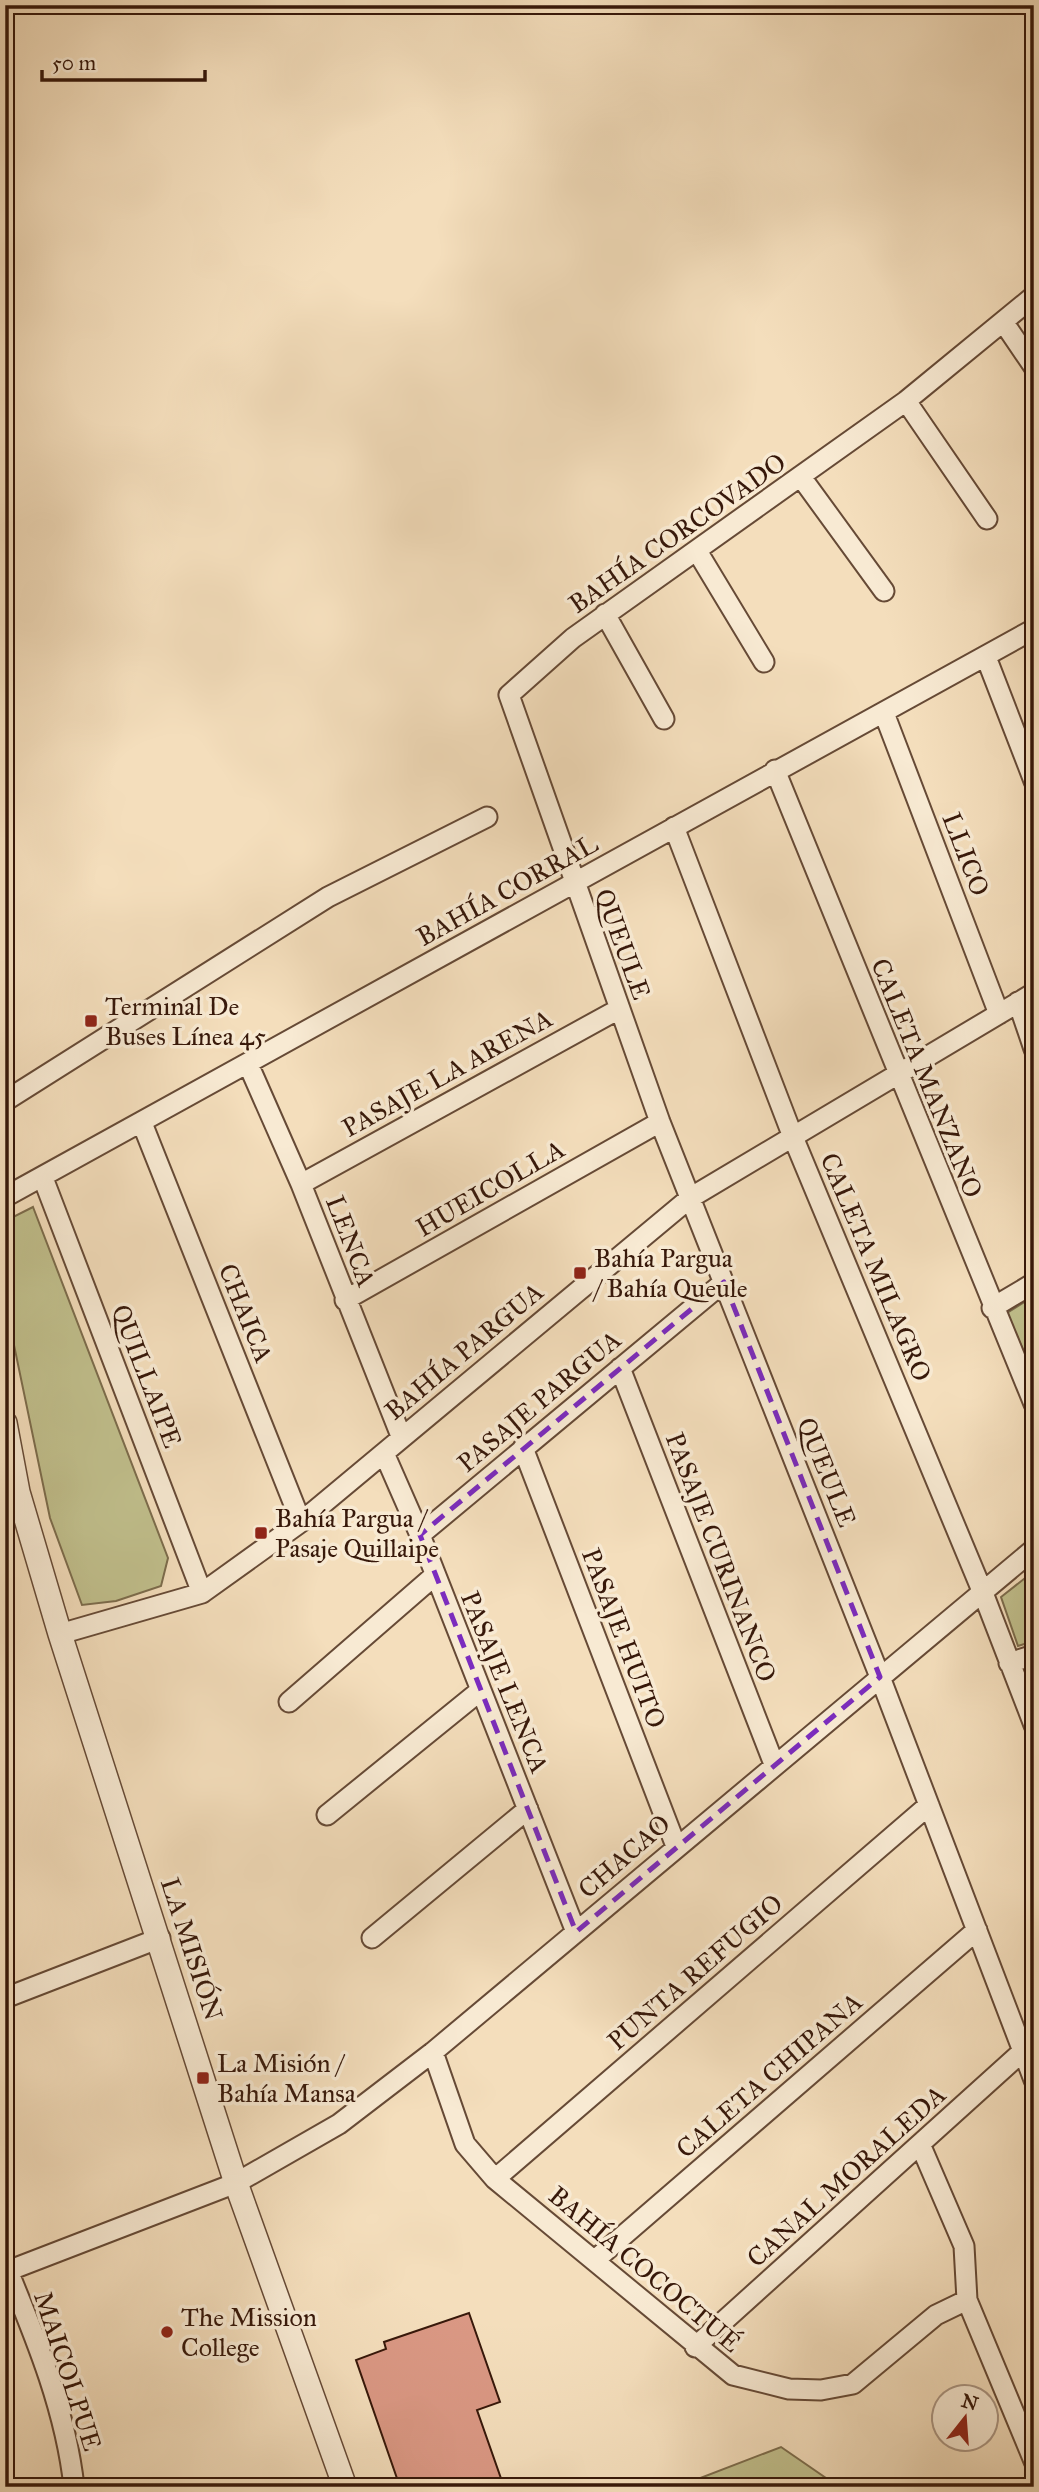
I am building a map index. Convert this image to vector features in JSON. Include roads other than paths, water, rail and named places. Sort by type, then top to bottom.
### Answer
[{"type":"street","name":"BAHÍA CORCOVADO","points":[[573,883],[509,695],[573,638],[906,401],[1034,296]]},
{"type":"street","points":[[1004,323],[1034,368]]},
{"type":"street","points":[[906,401],[987,519]]},
{"type":"street","points":[[801,477],[884,591]]},
{"type":"street","points":[[697,551],[764,662]]},
{"type":"street","points":[[605,614],[664,719]]},
{"type":"street","name":"BAHÍA CORRAL","points":[[5,1198],[249,1066],[775,770],[1034,629]]},
{"type":"street","points":[[986,657],[1034,781]]},
{"type":"street","name":"LLICO","points":[[884,713],[999,1014]]},
{"type":"street","name":"CALETA MANZANO","points":[[775,770],[992,1308],[1034,1404]]},
{"type":"street","points":[[5,1101],[328,897],[487,817]]},
{"type":"street","name":"CALETA MILAGRO","points":[[674,827],[793,1137],[984,1593],[1034,1725]]},
{"type":"street","name":"QUEULE","points":[[573,883],[660,1122],[880,1677],[977,1930],[1028,2049],[1034,2080]]},
{"type":"street","points":[[1026,997],[1034,1049]]},
{"type":"street","name":"BAHÍA PARGUA","points":[[60,1634],[202,1593],[301,1522],[690,1198],[1026,997]]},
{"type":"street","name":"PASAJE LA ARENA","points":[[301,1184],[619,1009]]},
{"type":"street","name":"LENCA","points":[[249,1066],[301,1184],[401,1436]]},
{"type":"street","name":"HUEICOLLA","points":[[345,1300],[660,1122]]},
{"type":"street","name":"CHAICA","points":[[142,1123],[301,1522]]},
{"type":"street","name":"QUILLAIPE","points":[[43,1178],[202,1593]]},
{"type":"street","name":"PASAJE PARGUA","points":[[420,1535],[724,1282]]},
{"type":"street","points":[[992,1308],[1034,1283]]},
{"type":"street","name":"PASAJE CURINANCO","points":[[620,1368],[774,1765]]},
{"type":"street","name":"LA MISIÓN","points":[[5,1423],[18,1492],[60,1634],[160,1938],[236,2183],[345,2487]]},
{"type":"street","name":"PASAJE HUITO","points":[[523,1448],[676,1846]]},
{"type":"street","name":"PASAJE LENCA","points":[[384,1453],[420,1535],[576,1932]]},
{"type":"street","name":"CHACAO","points":[[6,2272],[236,2183],[339,2124],[433,2052],[1034,1549]]},
{"type":"street","points":[[289,1702],[434,1576]]},
{"type":"street","points":[[1009,1662],[1034,1655]]},
{"type":"street","points":[[327,1815],[481,1690]]},
{"type":"street","name":"PUNTA REFUGIO","points":[[495,2179],[929,1805]]},
{"type":"street","points":[[372,1938],[528,1809]]},
{"type":"street","name":"CALETA CHIPANA","points":[[595,2260],[977,1930]]},
{"type":"street","points":[[5,1998],[160,1938]]},
{"type":"street","name":"CANAL MORALEDA","points":[[695,2347],[1028,2049]]},
{"type":"street","name":"BAHÍA COCOCTUÉ","points":[[433,2052],[465,2144],[495,2179],[595,2260],[695,2347],[733,2375],[789,2389],[821,2390],[853,2384],[936,2315],[967,2300]]},
{"type":"street","points":[[920,2144],[964,2245],[967,2300],[1034,2461]]},
{"type":"street","name":"MAICOLPUE","points":[[6,2272],[13,2305],[69,2443],[74,2487]]},
{"type":"place","name":"Terminal De Buses Línea 45","points":[[91,1021]]},
{"type":"place","name":"Bahía Pargua / Bahía Queule","points":[[580,1273]]},
{"type":"place","name":"Bahía Pargua / Pasaje Quillaipe","points":[[261,1533]]},
{"type":"place","name":"La Misión / Bahía Mansa","points":[[203,2078]]},
{"type":"place","name":"The Mission College","points":[[167,2332]]}]
